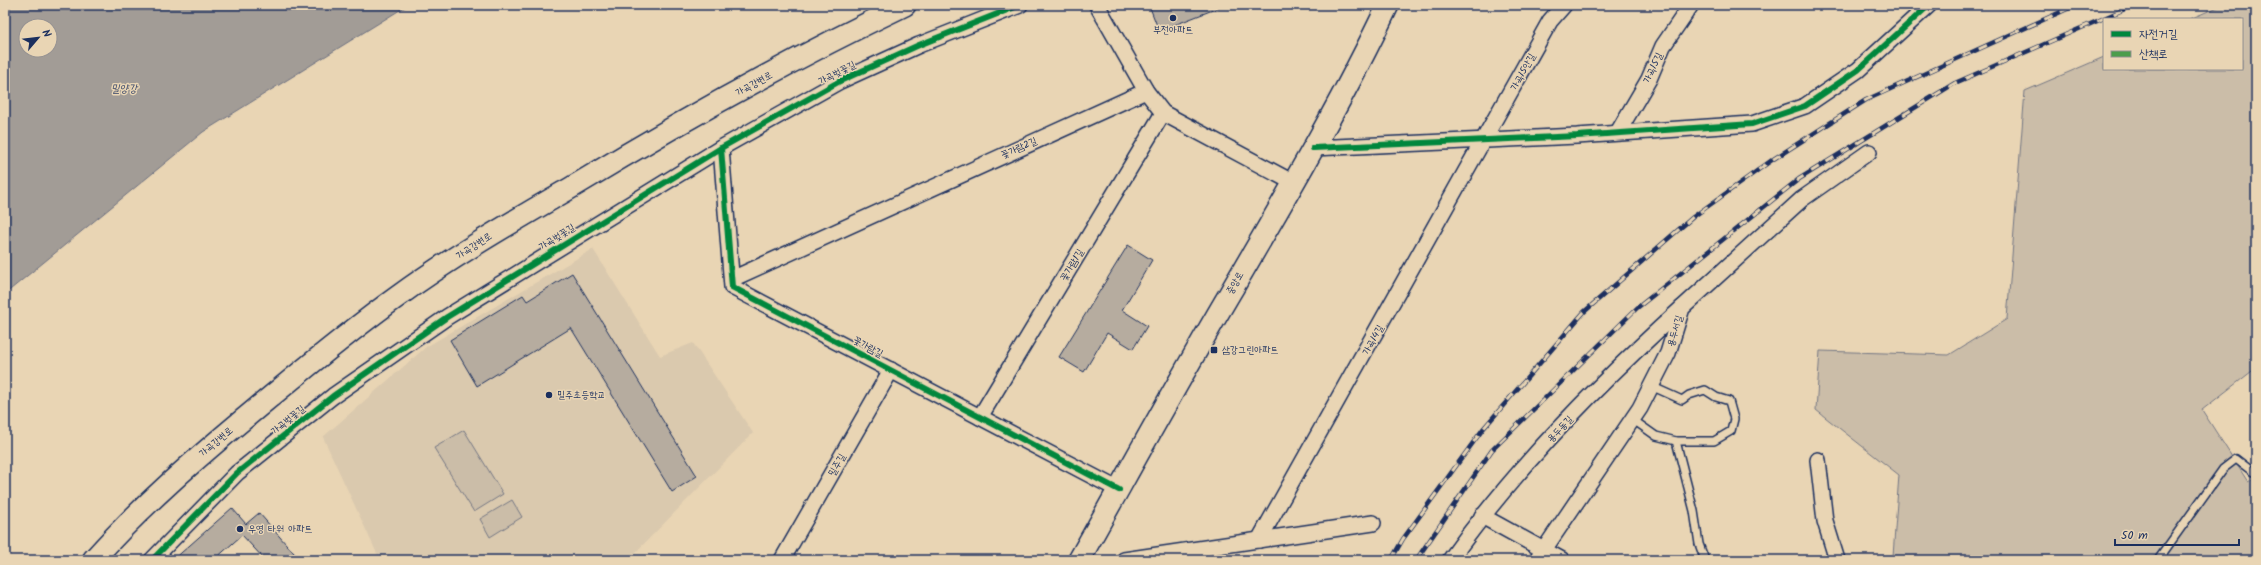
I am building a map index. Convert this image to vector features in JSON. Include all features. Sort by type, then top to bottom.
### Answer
[{"type":"main road","name":"가곡강변로","points":[[93,560],[144,506],[185,468],[304,370],[397,297],[483,240],[646,142],[851,31],[905,5]]},
{"type":"main road","name":"중앙로","points":[[1079,560],[1229,294],[1294,183],[1368,47],[1388,5]]},
{"type":"street","name":"가곡벚꽃길","points":[[152,560],[237,473],[333,396],[447,317],[721,148],[840,81],[919,45],[1020,5]]},
{"type":"street","points":[[1097,5],[1146,91],[1163,113],[1294,183]]},
{"type":"street","name":"가곡15안길","points":[[1485,140],[1550,22],[1564,5]]},
{"type":"street","name":"가곡15길","points":[[1618,132],[1649,79],[1663,46],[1691,5]]},
{"type":"street","points":[[1313,148],[1577,136],[1752,124],[1805,106],[1858,70],[1929,5]]},
{"type":"street","name":"꽃가람2길","points":[[732,279],[1146,91]]},
{"type":"street","name":"꽃가람1길","points":[[980,417],[1163,113]]},
{"type":"street","name":"가곡14길","points":[[1259,540],[1485,140]]},
{"type":"street","points":[[721,148],[732,279]]},
{"type":"street","name":"용두서길","points":[[1540,555],[1632,419],[1651,386],[1668,353],[1682,308],[1802,199],[1869,152]]},
{"type":"street","name":"꽃가람길","points":[[732,279],[732,287],[1119,490]]},
{"type":"street","name":"용두동길","points":[[1450,560],[1482,516],[1564,424],[1644,342],[1682,308]]},
{"type":"street","name":"밀주길","points":[[782,560],[891,370]]},
{"type":"street","points":[[1818,460],[1825,521],[1837,560]]},
{"type":"street","points":[[1482,516],[1540,555],[1562,560]]},
{"type":"street","points":[[1124,560],[1373,523]]},
{"type":"lane","points":[[1632,419],[1656,436],[1676,441],[1714,441],[1731,431],[1734,419],[1729,401],[1716,397],[1705,390],[1689,395],[1682,400],[1651,386]]},
{"type":"lane","points":[[1676,441],[1694,511],[1699,544],[1705,560]]},
{"type":"lane","points":[[2158,560],[2223,469],[2236,459],[2252,472],[2256,470]]},
{"type":"shaded area","points":[[2256,5],[2256,368],[2202,410],[2248,482],[2256,477],[2256,560],[1895,560],[1893,556],[1899,475],[1816,410],[1820,351],[1949,355],[2007,319],[2025,91],[2103,57],[2103,70],[2243,70],[2243,18],[2192,18],[2220,6]]},
{"type":"shaded area","name":"밀주초등학교","points":[[593,249],[660,356],[693,343],[753,433],[628,560],[380,560],[323,437],[426,347]]},
{"type":"shaded area","points":[[464,430],[503,494],[474,512],[434,448]]},
{"type":"shaded area","points":[[512,500],[522,517],[490,537],[480,519]]},
{"type":"water","name":"밀양강","points":[[5,5],[408,5],[203,132],[5,294]]},
{"type":"building","name":"부전아파트","points":[[1149,5],[1223,5],[1223,6],[1159,31]]},
{"type":"building","points":[[1128,245],[1152,260],[1122,310],[1147,326],[1133,349],[1107,333],[1084,372],[1059,357]]},
{"type":"building","points":[[572,273],[697,476],[672,492],[571,328],[477,386],[450,340],[523,295],[527,301]]},
{"type":"building","name":"우영 타워 아파트","points":[[232,508],[246,524],[259,513],[300,560],[265,560],[242,535],[214,560],[173,560]]},
{"type":"railway","points":[[1391,560],[1403,539],[1483,429],[1584,312],[1693,217],[1772,160],[1866,100],[2076,5]]},
{"type":"railway","points":[[2104,18],[2134,5]]},
{"type":"railway","points":[[1416,560],[1492,450],[1637,308],[1799,179],[1955,83],[2103,19]]},
{"type":"marked path","points":[[2251,560],[2256,554]]},
{"type":"cycle path","points":[[152,560],[237,473],[333,396],[447,317],[721,148],[840,81],[919,45],[1020,5]]},
{"type":"cycle path","points":[[1313,148],[1577,136],[1752,124],[1805,106],[1858,70],[1929,5]]},
{"type":"cycle path","points":[[721,148],[732,287],[1119,490]]},
{"type":"place","name":"부전아파트","points":[[1173,18]]},
{"type":"place","name":"삼강그린아파트","points":[[1214,350]]},
{"type":"place","name":"밀주초등학교","points":[[549,395]]},
{"type":"place","name":"우영 타워 아파트","points":[[240,529]]}]
